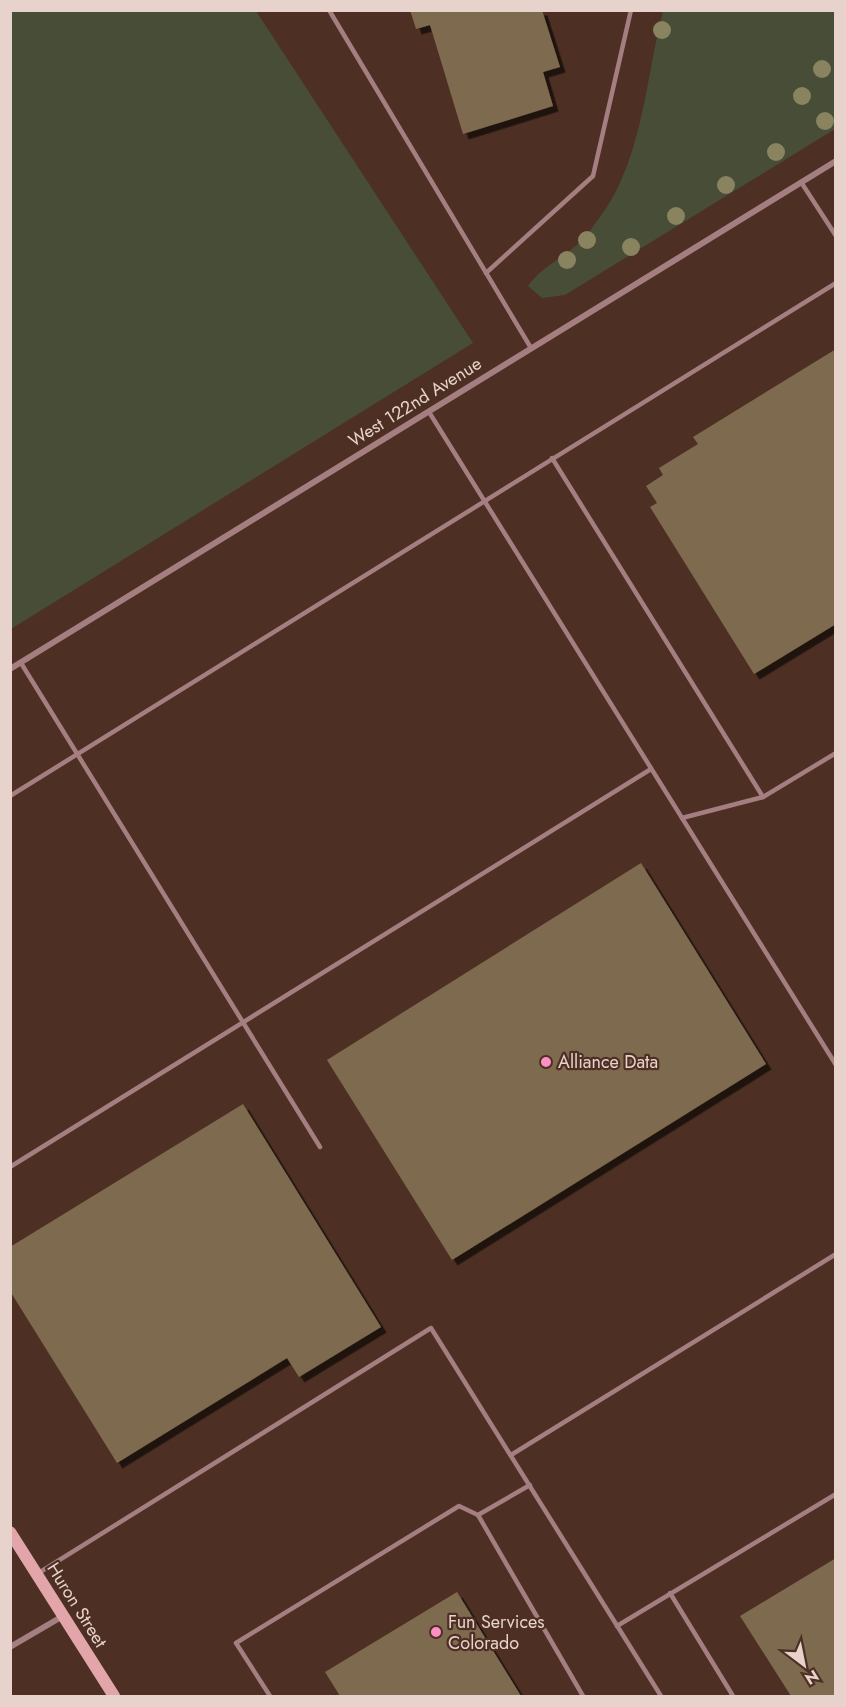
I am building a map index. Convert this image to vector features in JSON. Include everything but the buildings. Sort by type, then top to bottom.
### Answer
[{"type":"main road","name":"Huron Street","points":[[10,1532],[114,1696]]},
{"type":"street","name":"West 122nd Avenue","points":[[10,669],[836,161]]},
{"type":"street","points":[[10,1647],[63,1616]]},
{"type":"lane","points":[[330,10],[531,348]]},
{"type":"lane","points":[[486,273],[593,176],[631,10]]},
{"type":"lane","points":[[801,182],[836,236]]},
{"type":"lane","points":[[10,796],[836,283]]},
{"type":"lane","points":[[429,412],[836,1065]]},
{"type":"lane","points":[[552,458],[763,797]]},
{"type":"lane","points":[[21,663],[320,1147]]},
{"type":"lane","points":[[682,818],[763,797],[836,753]]},
{"type":"lane","points":[[10,1167],[651,769]]},
{"type":"lane","points":[[511,1455],[836,1254]]},
{"type":"lane","points":[[37,1574],[430,1328],[661,1696]]},
{"type":"lane","points":[[478,1515],[530,1485]]},
{"type":"lane","points":[[617,1626],[836,1494]]},
{"type":"lane","points":[[270,1696],[236,1643],[459,1506],[478,1515],[583,1696]]},
{"type":"lane","points":[[670,1593],[732,1696]]},
{"type":"green space","points":[[11,10],[256,11],[473,343],[11,629]]},
{"type":"green space","points":[[663,11],[835,11],[835,129],[565,295],[542,298],[528,286],[542,271],[575,247],[589,232],[611,200],[626,168],[639,124]]},
{"type":"place","name":"Alliance Data","points":[[546,1062]]},
{"type":"place","name":"Fun Services Colorado","points":[[436,1632]]}]
